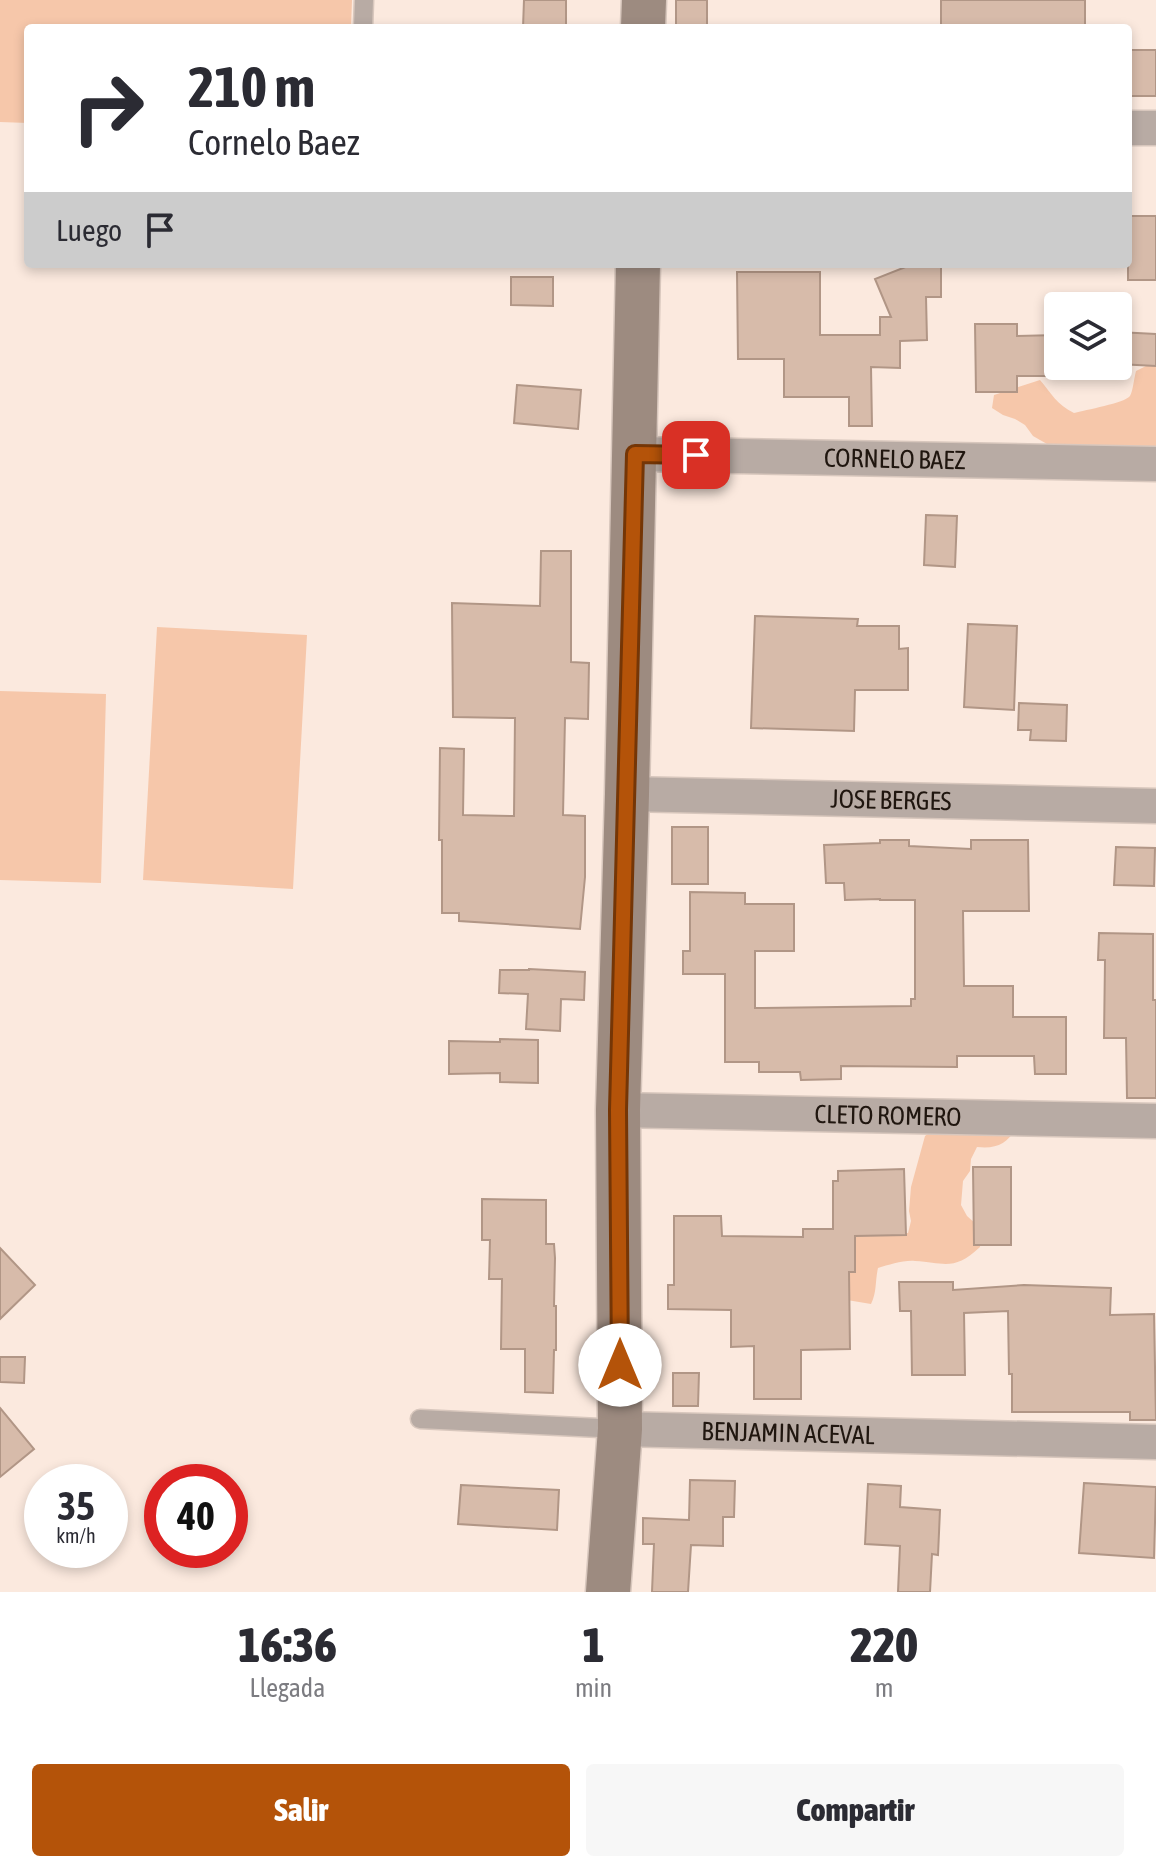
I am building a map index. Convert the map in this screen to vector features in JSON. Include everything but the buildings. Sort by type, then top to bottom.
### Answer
[{"type":"street","points":[[643,24],[644,0]]},
{"type":"street","points":[[1132,128],[1156,128]]},
{"type":"street","points":[[608,1592],[620,1429],[618,1110],[638,268]]},
{"type":"street","name":"CORNELO BAEZ","points":[[635,454],[1156,464]]},
{"type":"street","name":"JOSE BERGES","points":[[627,794],[1156,806]]},
{"type":"street","name":"CLETO ROMERO","points":[[618,1110],[1156,1121]]},
{"type":"street","name":"BENJAMIN ACEVAL","points":[[620,1429],[1156,1442]]},
{"type":"lane","points":[[363,24],[364,0]]},
{"type":"lane","name":"BENJAMIN ACEVAL","points":[[420,1419],[620,1429]]},
{"type":"shaded area","points":[[0,0],[352,0],[351,24],[24,24],[24,123],[0,122]]},
{"type":"shaded area","points":[[1156,361],[1156,449],[1136,446],[1102,455],[1054,448],[1033,436],[1025,425],[992,408],[994,395],[1040,380],[1059,402],[1074,413],[1113,404],[1130,396],[1136,371]]},
{"type":"shaded area","points":[[157,627],[307,635],[293,889],[143,880]]},
{"type":"shaded area","points":[[0,691],[106,694],[101,883],[0,880]]},
{"type":"shaded area","points":[[1017,1128],[1000,1144],[977,1147],[970,1171],[963,1181],[961,1205],[981,1235],[980,1247],[956,1263],[910,1261],[878,1268],[871,1304],[847,1300],[849,1235],[908,1233],[911,1187],[925,1136],[934,1129]]},
{"type":"route","points":[[620,1365],[618,1110],[635,454],[696,455]]}]
